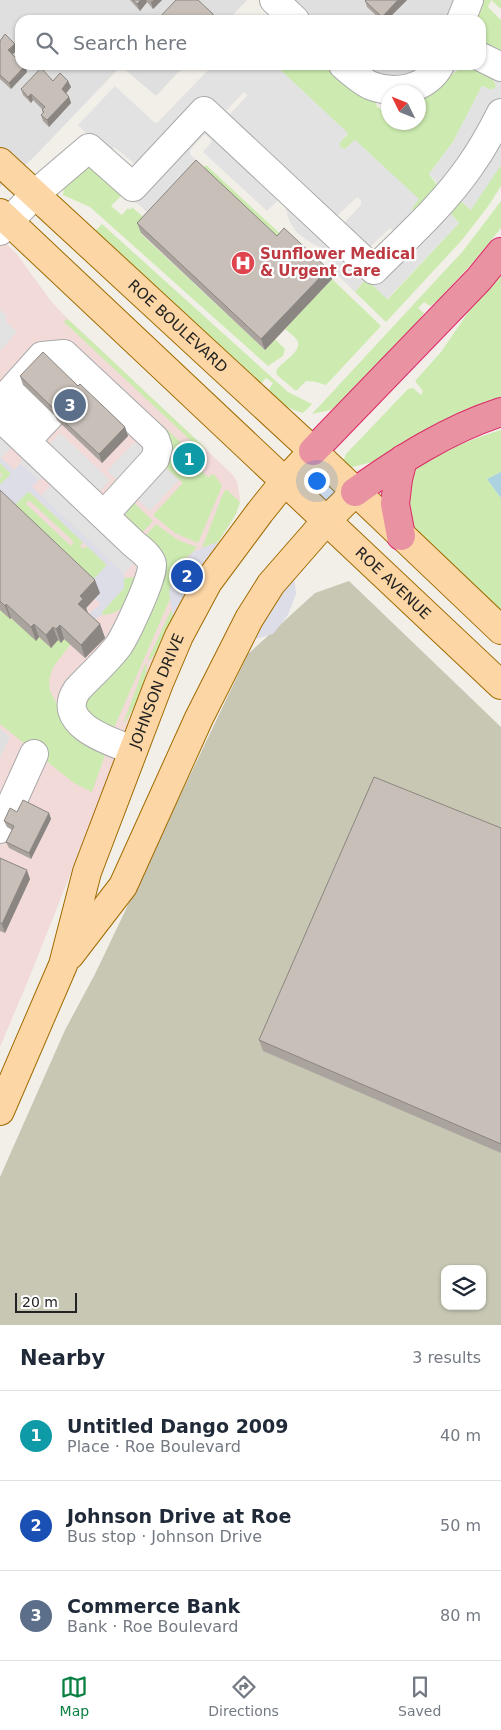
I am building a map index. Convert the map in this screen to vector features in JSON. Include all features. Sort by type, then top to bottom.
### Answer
[{"type":"highway","points":[[313,451],[481,276],[501,252]]},
{"type":"highway","points":[[355,492],[403,459],[457,430],[501,412]]},
{"type":"highway","points":[[402,536],[395,504],[403,459]]},
{"type":"main road","name":"ROE BOULEVARD","points":[[0,162],[355,492]]},
{"type":"main road","points":[[3,222],[284,482]]},
{"type":"main road","name":"JOHNSON DRIVE","points":[[0,1111],[62,965],[87,872],[179,636],[208,582],[284,482],[313,451]]},
{"type":"main road","name":"ROE AVENUE","points":[[284,482],[501,685]]},
{"type":"main road","points":[[355,492],[501,630]]},
{"type":"main road","name":"JOHNSON DRIVE","points":[[62,965],[123,886],[199,718],[249,619],[271,584],[326,521],[355,492]]},
{"type":"street","points":[[274,0],[290,15]]},
{"type":"street","points":[[462,15],[469,0]]},
{"type":"street","points":[[486,60],[501,67]]},
{"type":"street","points":[[350,70],[371,85],[395,91],[420,85],[437,70]]},
{"type":"street","points":[[3,222],[89,148],[133,187],[204,111],[374,270],[442,201],[465,173],[501,113]]},
{"type":"street","points":[[9,422],[42,356],[64,354],[155,438],[158,448],[155,459],[104,516]]},
{"type":"street","points":[[9,422],[80,368]]},
{"type":"street","points":[[9,422],[152,564],[152,572],[124,636],[112,653],[77,690],[72,703],[77,718],[88,731],[133,750]]},
{"type":"street","points":[[0,829],[34,754]]},
{"type":"shaded area","points":[[0,0],[247,0],[233,15],[15,15],[15,70],[117,70],[32,159],[0,187]]},
{"type":"shaded area","points":[[289,0],[454,0],[449,15],[305,15]]},
{"type":"shaded area","points":[[486,44],[501,54],[501,165],[471,210],[462,202],[458,202],[450,213],[459,223],[387,299],[368,281],[363,282],[355,292],[328,266],[336,258],[336,255],[311,243],[296,232],[289,220],[285,205],[281,201],[277,201],[267,211],[203,152],[212,141],[205,134],[190,150],[190,154],[197,161],[148,213],[95,168],[87,167],[66,181],[47,164],[63,150],[83,141],[87,134],[78,125],[115,86],[157,123],[208,70],[280,70],[348,133],[340,142],[340,147],[345,149],[355,140],[419,199],[412,208],[413,213],[438,186],[429,174],[453,142],[482,86],[491,90],[496,87],[493,80],[474,70],[486,70]],"holes":[[[244,92],[247,96],[228,116],[225,113],[226,111]],[[114,147],[135,164],[136,166],[131,169],[112,150]],[[357,197],[361,200],[361,205],[344,223],[336,218]],[[390,228],[395,232],[373,255],[369,249],[370,247]]]},
{"type":"shaded area","points":[[126,70],[180,70],[156,96]]},
{"type":"shaded area","points":[[368,70],[417,70],[402,79],[385,79]]},
{"type":"shaded area","points":[[0,238],[16,253],[51,301],[64,315],[232,474],[237,481],[240,498],[239,505],[230,524],[202,566],[160,643],[137,696],[108,779],[0,1047],[0,758],[10,737],[0,728]]},
{"type":"shaded area","points":[[0,310],[7,316],[6,321],[17,332],[0,351]]},
{"type":"shaded area","points":[[0,392],[49,445],[60,433],[110,480],[99,492],[101,495],[106,494],[119,482],[107,471],[135,442],[179,480],[150,511],[137,499],[125,511],[126,519],[151,544],[124,574],[41,496],[52,483],[46,478],[38,480],[20,464],[23,455],[12,447],[0,457]]},
{"type":"shaded area","points":[[0,457],[14,470],[20,464],[38,480],[32,487],[124,574],[124,588],[102,612],[102,615],[89,623],[83,618],[101,604],[95,598],[90,583],[107,565],[29,491],[11,509],[0,499],[0,485],[11,474],[0,463]]},
{"type":"shaded area","points":[[218,542],[173,617],[169,592],[177,568],[195,551]]},
{"type":"shaded area","points":[[294,575],[296,594],[288,615],[273,634],[252,640],[279,595]]},
{"type":"shaded area","points":[[349,581],[501,727],[501,1325],[0,1325],[0,1177],[65,1030],[95,974],[248,654],[315,593]]},
{"type":"shaded area","points":[[0,728],[10,737],[0,758]]},
{"type":"green space","points":[[481,0],[491,0],[488,7],[501,20],[501,54],[486,44],[486,15],[475,15]]},
{"type":"green space","points":[[491,0],[501,0],[501,9]]},
{"type":"green space","points":[[280,70],[330,70],[346,85],[376,102],[377,107],[381,110],[381,130],[426,130],[426,96],[458,70],[475,70],[493,80],[496,87],[491,90],[482,86],[453,142],[429,174],[438,186],[413,213],[412,208],[418,199],[355,140],[345,149],[340,147],[340,142],[348,134]]},
{"type":"green space","points":[[206,165],[287,240],[281,247],[200,171]]},
{"type":"green space","points":[[501,165],[501,186],[489,205],[462,240],[386,322],[355,292],[363,282],[368,281],[388,299],[459,223],[450,213],[458,202],[462,202],[470,209]]},
{"type":"green space","points":[[87,167],[92,167],[123,194],[111,206],[122,215],[128,208],[130,210],[132,207],[151,224],[141,234],[265,350],[275,339],[285,349],[283,356],[268,366],[90,207],[63,195],[64,185]]},
{"type":"green space","points":[[501,201],[501,228],[476,259],[437,301],[430,306],[424,302],[418,308],[424,313],[418,321],[340,404],[330,410],[312,414],[463,251]]},
{"type":"green space","points":[[102,224],[288,392],[312,404],[303,413],[293,410],[279,401],[269,389],[273,383],[266,378],[262,383],[254,378],[94,232]]},
{"type":"green space","points":[[501,271],[501,400],[440,424],[373,462],[348,468],[343,462],[346,454],[408,389],[413,388],[421,395],[423,391],[415,381],[441,352],[482,292]]},
{"type":"green space","points":[[332,279],[381,326],[326,385],[306,381],[296,391],[277,375],[276,371],[294,353],[298,344],[297,340],[285,329]]},
{"type":"green space","points":[[66,319],[202,445],[205,449],[203,452],[64,322]]},
{"type":"green space","points":[[156,419],[201,462],[201,469],[204,474],[208,477],[214,474],[222,486],[198,543],[175,533],[153,515],[183,483],[165,467],[150,426]]},
{"type":"green space","points":[[501,430],[501,472],[487,479],[501,498],[501,614],[408,523],[408,492],[410,477],[415,470],[425,463],[451,449]]},
{"type":"green space","points":[[0,463],[11,474],[0,485],[2,475]]},
{"type":"green space","points":[[226,489],[240,502],[236,514],[218,542],[202,548],[222,496]]},
{"type":"green space","points":[[28,491],[83,542],[80,546],[83,549],[87,546],[107,565],[90,583],[11,509]],"holes":[[[30,501],[73,541],[73,545],[70,545],[26,504]]]},
{"type":"green space","points":[[133,502],[153,521],[141,534],[129,523],[126,516]]},
{"type":"green space","points":[[156,524],[178,540],[197,547],[182,563],[173,577],[170,599],[114,728],[88,715],[85,705],[87,698],[124,657],[144,537]]},
{"type":"green space","points":[[138,577],[129,598],[122,608],[111,614],[102,615],[102,612],[124,588],[124,578]]},
{"type":"green space","points":[[0,610],[36,640],[39,637],[51,648],[58,640],[65,639],[71,644],[53,667],[49,680],[50,691],[61,712],[81,741],[105,755],[92,792],[74,783],[0,724]]},
{"type":"green space","points":[[171,610],[173,617],[157,651],[150,660],[148,659]]},
{"type":"green space","points":[[145,664],[147,665],[142,688],[123,724]]},
{"type":"water","points":[[501,472],[501,498],[487,479]]},
{"type":"building","points":[[133,0],[141,0],[137,4]]},
{"type":"building","points":[[176,0],[198,0],[213,14],[212,15],[162,15]]},
{"type":"building","points":[[398,0],[384,15],[380,15],[365,1]]},
{"type":"building","points":[[5,34],[15,44],[8,50],[15,57],[15,70],[21,70],[9,83],[0,75],[0,41]]},
{"type":"building","points":[[39,70],[43,70],[53,81],[60,73],[68,81],[62,89],[69,97],[47,120],[41,115],[45,107],[31,94],[28,97],[21,89]]},
{"type":"building","name":"Sunflower Medical & Urgent Care","points":[[196,160],[277,236],[284,228],[328,269],[261,339],[137,223]]},
{"type":"building","points":[[43,352],[125,427],[99,454],[54,412],[55,410],[20,376]]},
{"type":"building","points":[[0,490],[95,580],[80,596],[83,599],[78,604],[100,624],[81,645],[60,625],[56,629],[53,627],[46,635],[34,624],[31,627],[6,604],[5,606],[0,601]]},
{"type":"building","points":[[374,777],[501,828],[501,1144],[259,1040]]},
{"type":"building","points":[[23,800],[49,813],[29,853],[6,842],[14,826],[4,821],[10,808],[17,812]]},
{"type":"building","points":[[0,858],[27,870],[2,924],[0,923]]},
{"type":"place","name":"Sunflower Medical & Urgent Care","points":[[243,263]]},
{"type":"place","name":"Commerce Bank","points":[[70,405]]},
{"type":"place","name":"Untitled Dango 2009","points":[[189,459]]},
{"type":"place","name":"Johnson Drive at Roe","points":[[187,576]]}]
